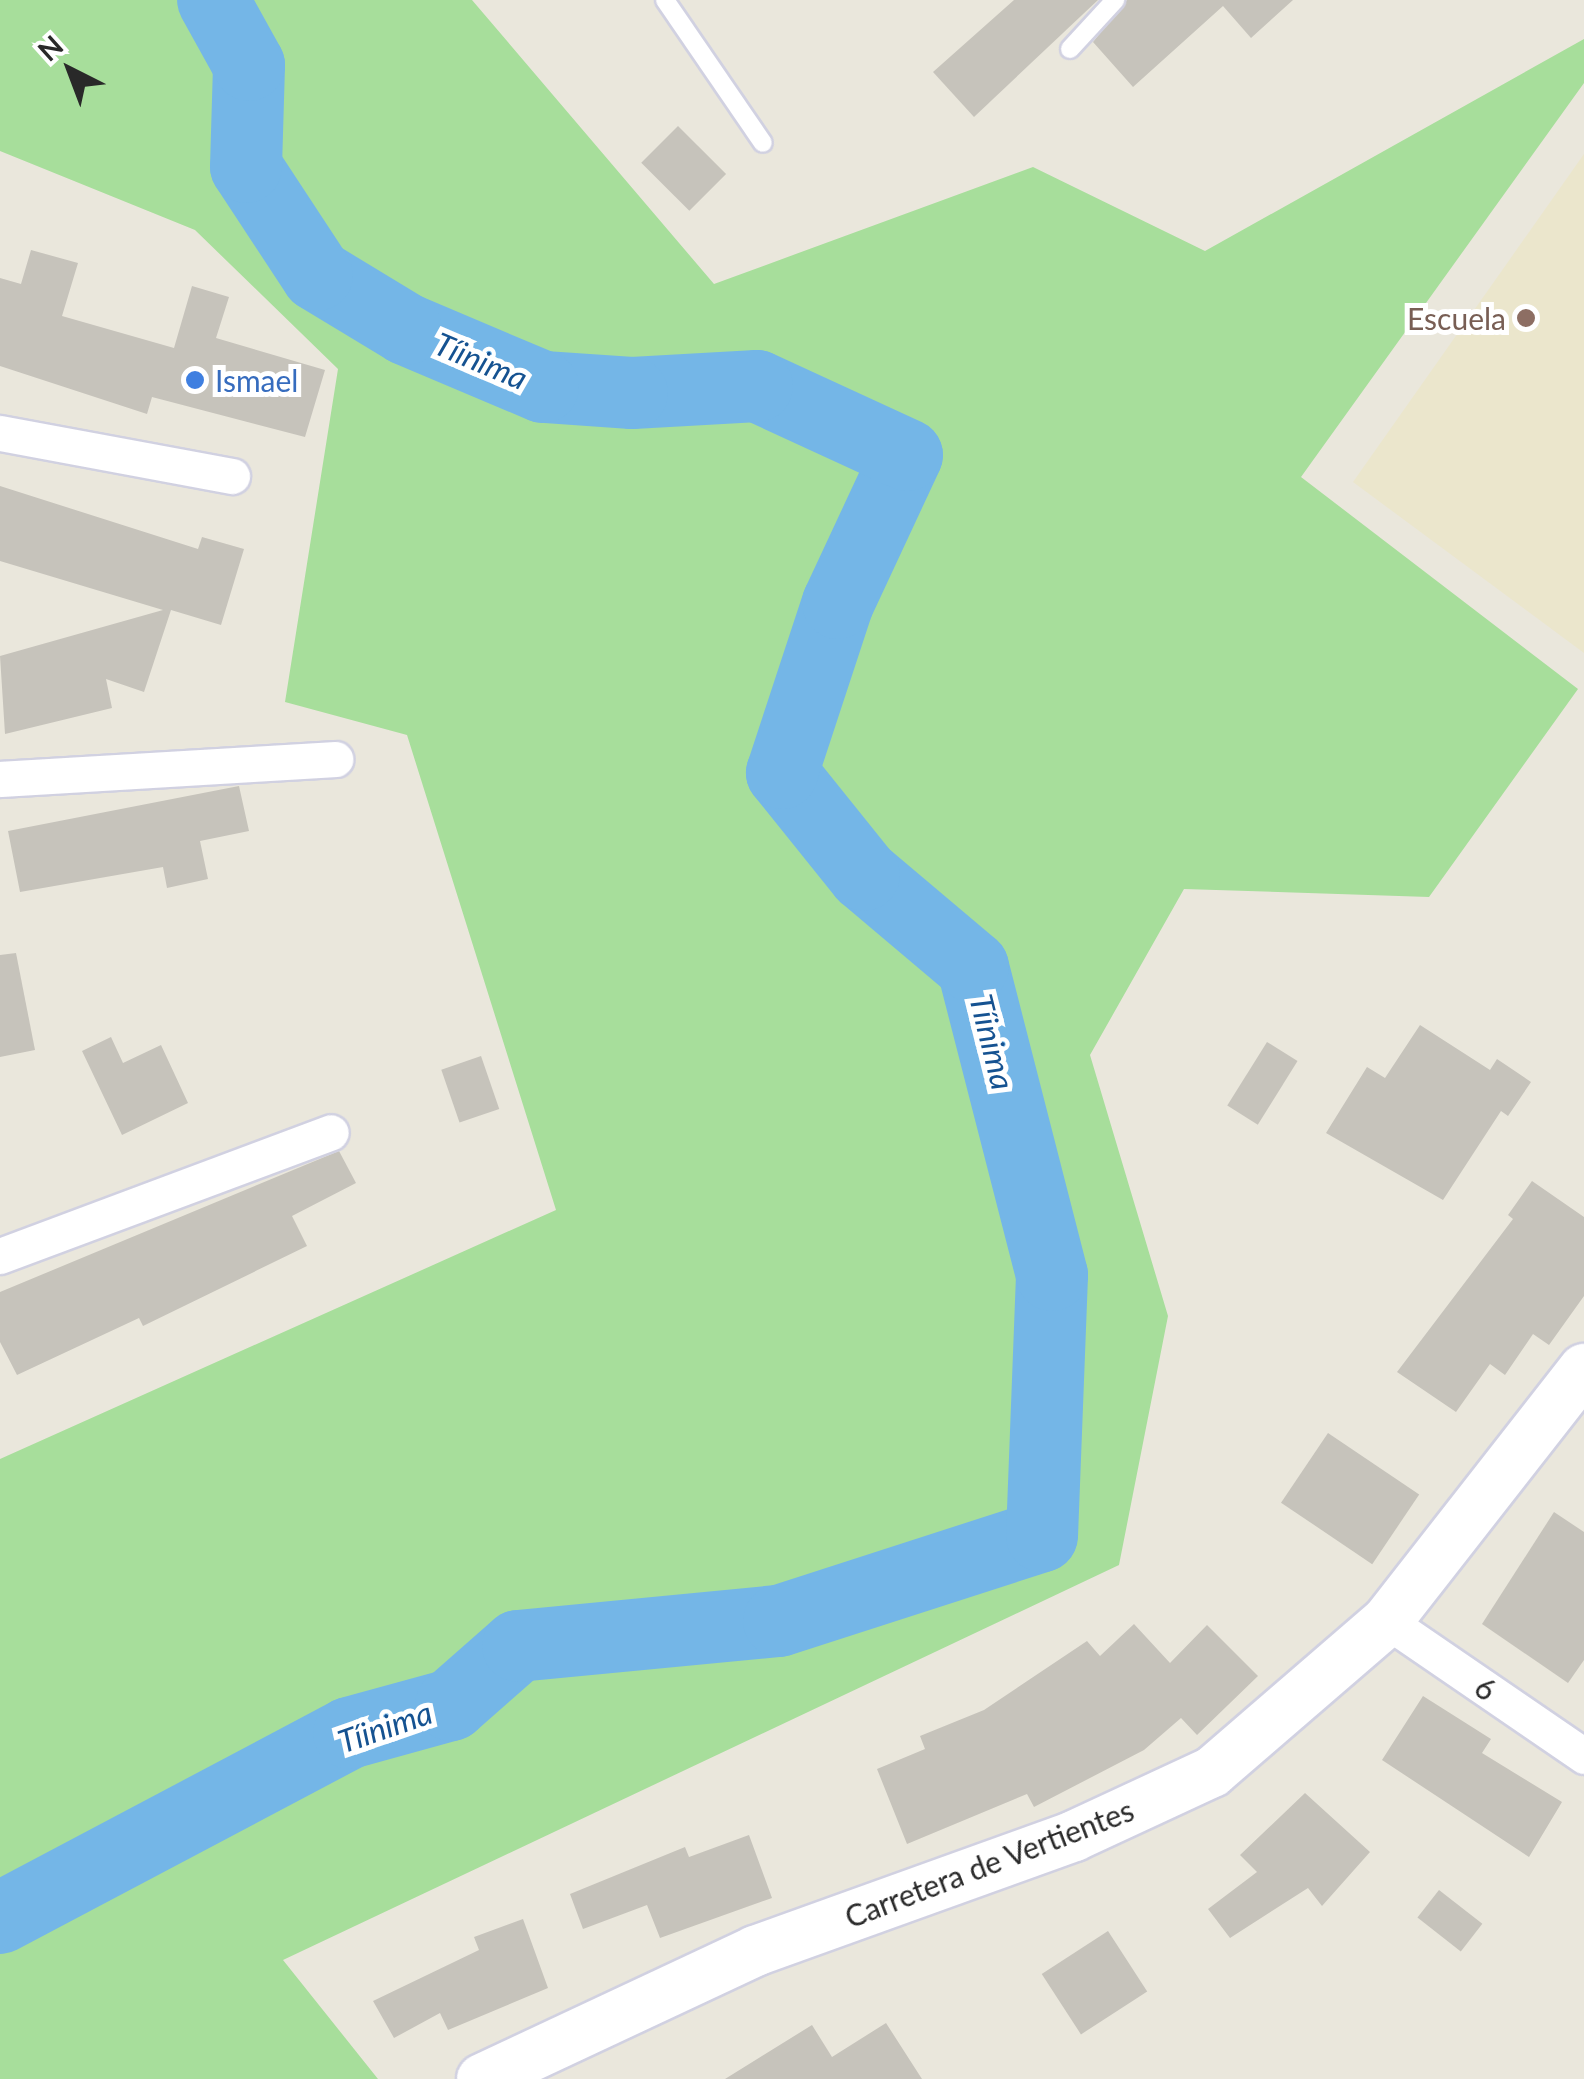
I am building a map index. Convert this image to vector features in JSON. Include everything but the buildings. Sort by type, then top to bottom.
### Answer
[{"type":"main road","name":"Carretera de Vertientes","points":[[482,2079],[755,1951],[1074,1836],[1212,1772],[1387,1622],[1584,1369]]},
{"type":"street","points":[[0,433],[232,476]]},
{"type":"street","points":[[0,778],[335,759]]},
{"type":"street","points":[[0,1256],[331,1132]]},
{"type":"street","name":"6","points":[[1387,1622],[1584,1756]]},
{"type":"lane","points":[[665,0],[763,143]]},
{"type":"lane","points":[[1070,49],[1114,0]]},
{"type":"shaded area","name":"Escuela","points":[[1584,154],[1584,653],[1353,482]]},
{"type":"green space","points":[[0,0],[472,0],[714,284],[1033,167],[1205,251],[1584,39],[1584,83],[1301,477],[1578,689],[1429,897],[1184,889],[1090,1055],[1168,1316],[1119,1565],[283,1960],[378,2079],[0,2079],[0,1459],[556,1210],[407,735],[285,702],[338,369],[195,230],[0,151]]},
{"type":"waterway","name":"Tíinima","points":[[0,1918],[349,1733],[451,1705],[518,1646],[779,1621],[1042,1536],[1052,1275],[973,967],[864,875],[782,773],[838,603],[907,455],[757,386],[632,393],[543,387],[406,329],[317,275],[246,167],[249,65],[213,0]]},
{"type":"place","name":"Escuela","points":[[1526,318]]},
{"type":"place","name":"Ismael","points":[[195,380]]}]
